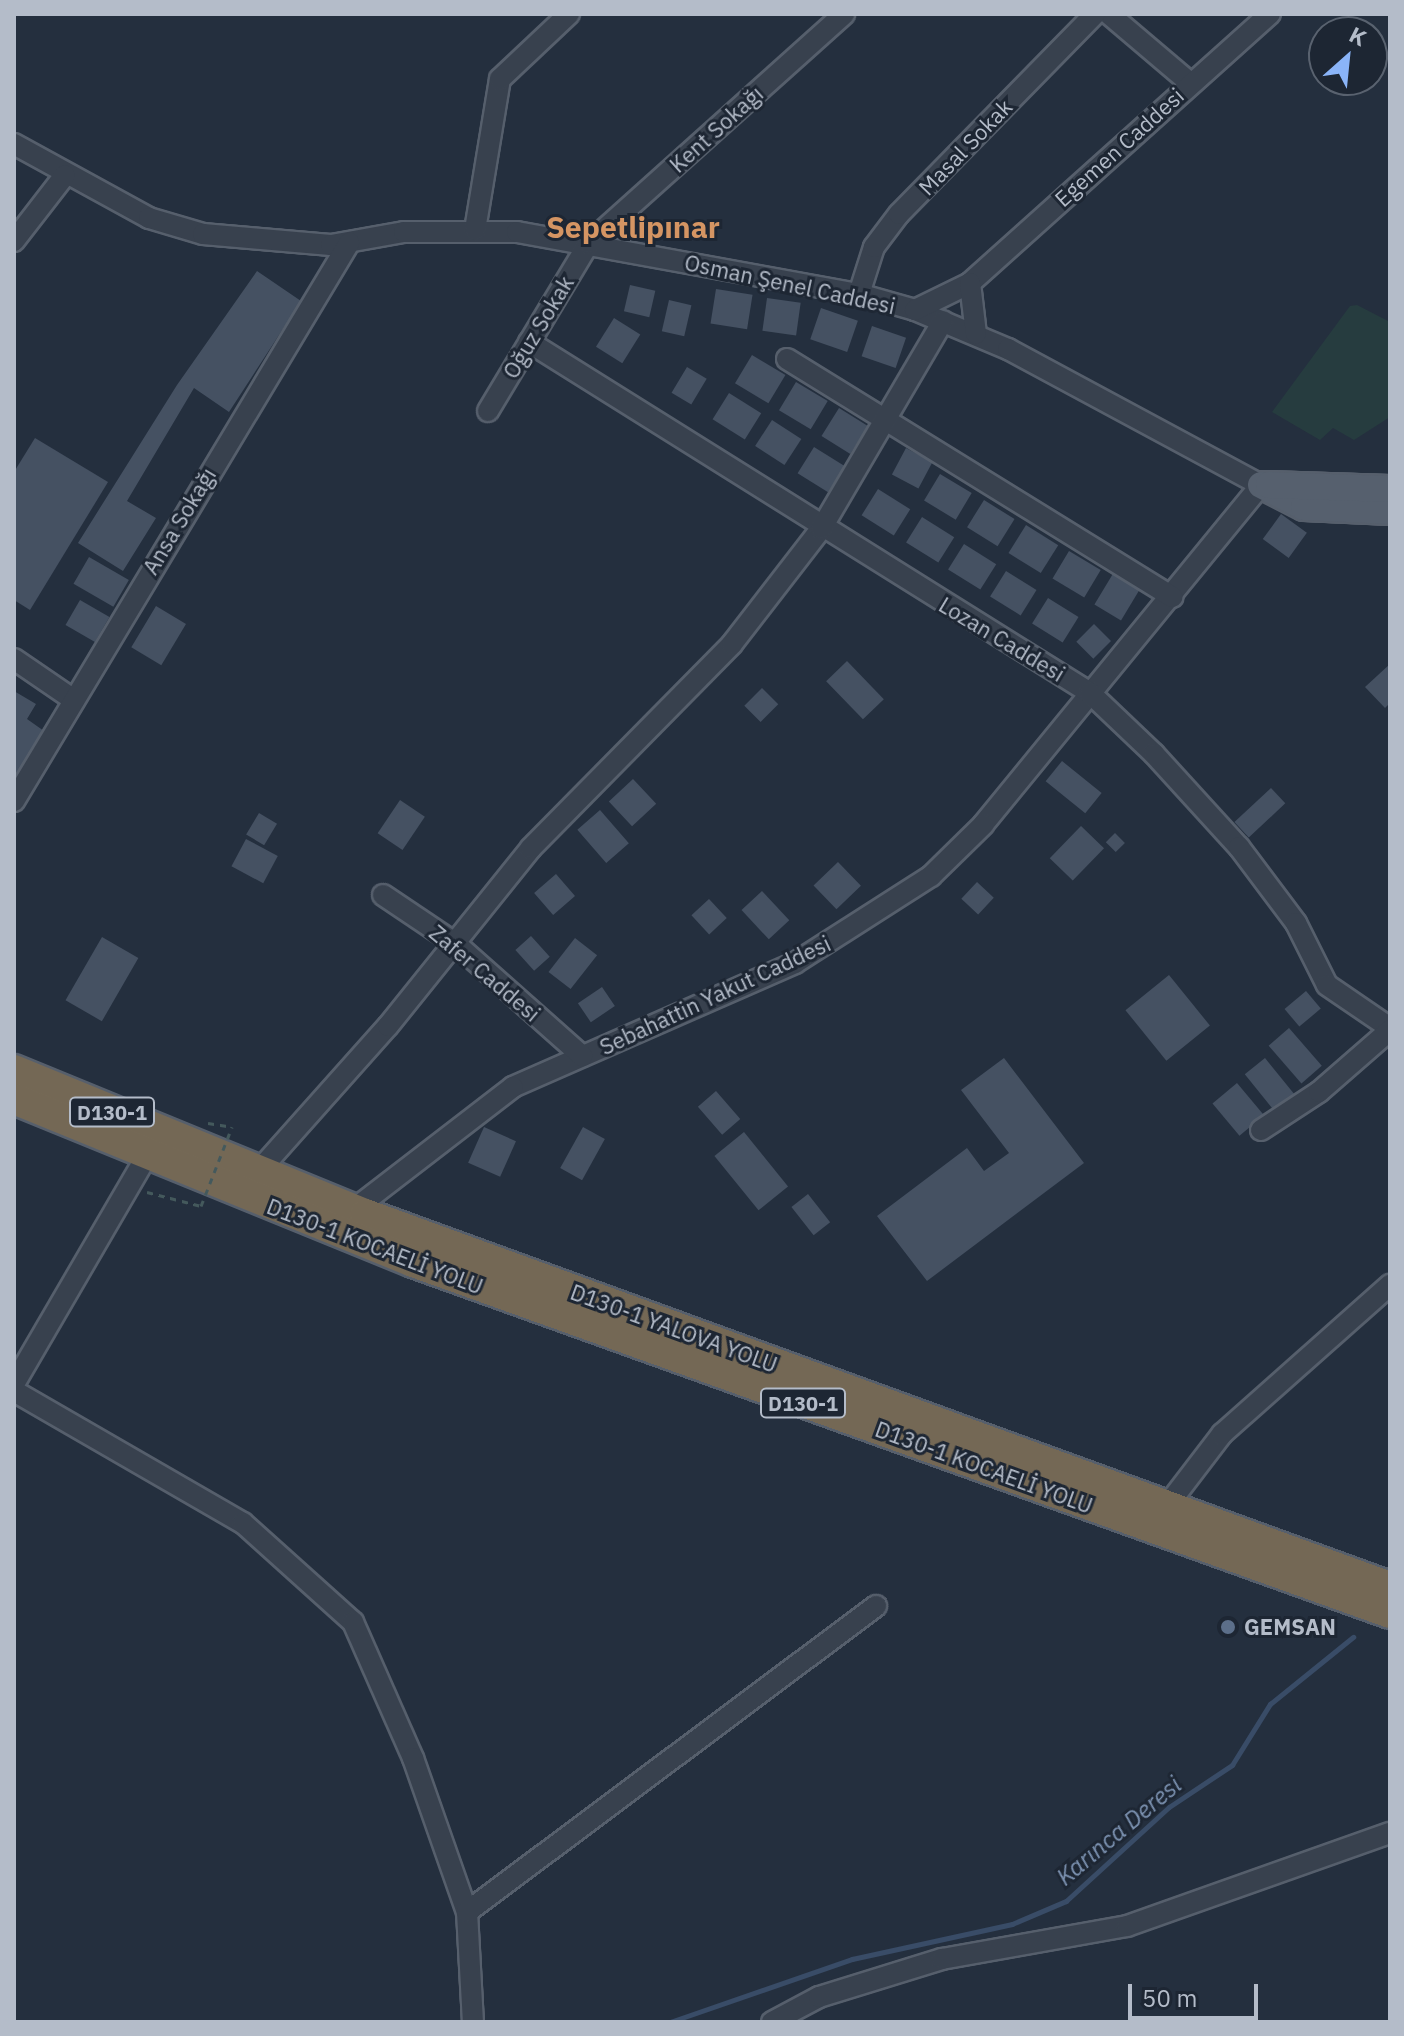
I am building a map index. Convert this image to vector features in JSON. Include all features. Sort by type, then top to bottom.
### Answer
[{"type":"highway","name":"D130-1 YALOVA YOLU","points":[[14,1070],[213,1176],[358,1206],[1390,1587]]},
{"type":"highway","name":"D130-1","points":[[14,1099],[148,1154],[213,1176]]},
{"type":"highway","name":"D130-1 KOCAELİ YOLU","points":[[213,1176],[593,1328],[1390,1613]]},
{"type":"main road","name":"Osman Şenel Caddesi","points":[[1261,485],[1390,489]]},
{"type":"main road","name":"Osman Şenel Caddesi","points":[[1261,485],[1304,507],[1390,511]]},
{"type":"street","points":[[475,230],[500,79],[569,14]]},
{"type":"street","name":"Kent Sokağı","points":[[589,243],[844,14]]},
{"type":"street","name":"Masal Sokak","points":[[859,294],[874,247],[899,214],[1095,14]]},
{"type":"street","points":[[1109,14],[1190,83]]},
{"type":"street","name":"Egemen Caddesi","points":[[915,310],[970,283],[1270,14]]},
{"type":"street","name":"Osman Şenel Caddesi","points":[[14,144],[65,175],[149,218],[203,234],[349,243],[404,232],[475,230],[589,243],[859,294],[915,310],[976,334],[1261,485]]},
{"type":"street","points":[[14,241],[65,175]]},
{"type":"street","name":"Ansa Sokağı","points":[[14,801],[349,243]]},
{"type":"street","name":"Oğuz Sokak","points":[[488,411],[589,243]]},
{"type":"street","points":[[970,283],[976,334]]},
{"type":"street","points":[[264,1165],[456,944],[531,848],[732,644],[821,529],[943,321]]},
{"type":"street","name":"Lozan Caddesi","points":[[529,342],[821,529],[1090,693],[1154,754],[1239,847],[1296,923],[1327,985],[1390,1029]]},
{"type":"street","points":[[787,359],[888,418],[1173,597]]},
{"type":"street","name":"Sebahattin Yakut Caddesi","points":[[358,1206],[493,1099],[582,1056],[795,963],[913,890],[967,843],[1173,597],[1261,485]]},
{"type":"street","points":[[14,659],[74,700]]},
{"type":"street","name":"Zafer Caddesi","points":[[383,895],[456,944],[582,1056]]},
{"type":"street","points":[[1261,1130],[1319,1092],[1390,1029]]},
{"type":"street","points":[[14,1058],[358,1206]]},
{"type":"street","points":[[14,1384],[148,1154]]},
{"type":"street","points":[[1167,1506],[1222,1434],[1390,1285]]},
{"type":"street","points":[[14,1391],[243,1523],[353,1622],[413,1758],[467,1912],[473,2022]]},
{"type":"street","points":[[467,1912],[876,1606]]},
{"type":"street","points":[[772,2022],[819,1997],[942,1959],[1127,1926],[1390,1833]]},
{"type":"path","points":[[156,1197],[213,1176],[232,1127]]},
{"type":"green space","points":[[1357,305],[1390,322],[1390,417],[1354,440],[1333,428],[1320,440],[1272,412],[1350,306]]},
{"type":"building","points":[[257,271],[301,301],[229,412],[194,388],[127,501],[156,518],[123,571],[78,543],[177,385]]},
{"type":"building","points":[[630,285],[655,291],[649,317],[624,311]]},
{"type":"building","points":[[716,289],[753,295],[747,329],[711,324]]},
{"type":"building","points":[[767,298],[801,303],[796,335],[762,331]]},
{"type":"building","points":[[669,300],[691,305],[684,336],[662,331]]},
{"type":"building","points":[[821,308],[858,321],[847,352],[810,339]]},
{"type":"building","points":[[614,318],[640,334],[622,363],[596,347]]},
{"type":"building","points":[[872,326],[906,338],[896,368],[862,356]]},
{"type":"building","points":[[752,355],[785,375],[768,403],[735,383]]},
{"type":"building","points":[[687,367],[707,379],[691,405],[672,393]]},
{"type":"building","points":[[796,382],[828,401],[811,429],[779,410]]},
{"type":"building","points":[[729,393],[761,413],[745,439],[713,419]]},
{"type":"building","points":[[839,408],[868,426],[850,454],[822,436]]},
{"type":"building","points":[[772,420],[801,439],[784,465],[755,446]]},
{"type":"building","points":[[35,438],[108,482],[30,610],[14,600],[14,472]]},
{"type":"building","points":[[814,447],[845,466],[828,492],[798,473]]},
{"type":"building","points":[[906,448],[932,462],[918,489],[892,474]]},
{"type":"building","points":[[940,474],[972,493],[956,520],[924,501]]},
{"type":"building","points":[[878,489],[910,509],[894,535],[862,515]]},
{"type":"building","points":[[984,500],[1015,519],[998,546],[967,527]]},
{"type":"building","points":[[1281,514],[1307,533],[1289,558],[1263,539]]},
{"type":"building","points":[[922,517],[954,537],[938,563],[906,542]]},
{"type":"building","points":[[1026,525],[1058,545],[1041,573],[1009,553]]},
{"type":"building","points":[[964,544],[996,564],[980,590],[948,569]]},
{"type":"building","points":[[1069,551],[1101,570],[1084,597],[1053,578]]},
{"type":"building","points":[[89,557],[129,580],[113,607],[74,584]]},
{"type":"building","points":[[1006,571],[1037,590],[1021,616],[990,596]]},
{"type":"building","points":[[1114,572],[1141,588],[1121,621],[1094,605]]},
{"type":"building","points":[[1048,598],[1079,617],[1063,643],[1032,623]]},
{"type":"building","points":[[80,600],[109,617],[95,642],[66,625]]},
{"type":"building","points":[[156,606],[186,624],[161,665],[131,647]]},
{"type":"building","points":[[1094,624],[1111,641],[1093,659],[1076,642]]},
{"type":"building","points":[[847,661],[884,699],[863,719],[826,681]]},
{"type":"building","points":[[1390,664],[1390,703],[1385,708],[1365,687]]},
{"type":"building","points":[[762,688],[778,704],[761,722],[744,706]]},
{"type":"building","points":[[14,691],[36,704],[27,719],[44,731],[14,785]]},
{"type":"building","points":[[1062,761],[1102,793],[1085,813],[1046,781]]},
{"type":"building","points":[[633,779],[656,804],[632,826],[609,802]]},
{"type":"building","points":[[1271,788],[1285,803],[1249,837],[1234,822]]},
{"type":"building","points":[[400,800],[425,817],[403,850],[378,833]]},
{"type":"building","points":[[600,810],[629,843],[606,863],[577,830]]},
{"type":"building","points":[[259,813],[277,824],[264,845],[246,834]]},
{"type":"building","points":[[1081,826],[1104,848],[1073,881],[1050,858]]},
{"type":"building","points":[[1115,833],[1125,843],[1116,852],[1106,842]]},
{"type":"building","points":[[246,839],[278,856],[263,883],[231,866]]},
{"type":"building","points":[[838,862],[861,886],[836,909],[814,886]]},
{"type":"building","points":[[556,874],[575,896],[553,915],[534,893]]},
{"type":"building","points":[[977,882],[994,898],[978,915],[961,899]]},
{"type":"building","points":[[762,891],[789,920],[769,939],[742,910]]},
{"type":"building","points":[[709,899],[727,918],[709,934],[691,915]]},
{"type":"building","points":[[531,936],[550,957],[534,971],[515,950]]},
{"type":"building","points":[[102,937],[138,958],[102,1021],[66,1000]]},
{"type":"building","points":[[575,938],[597,955],[571,989],[549,972]]},
{"type":"building","points":[[1169,975],[1210,1026],[1166,1061],[1125,1010]]},
{"type":"building","points":[[602,987],[615,1006],[591,1022],[578,1003]]},
{"type":"building","points":[[1306,991],[1321,1009],[1299,1027],[1285,1009]]},
{"type":"building","points":[[1289,1028],[1322,1066],[1301,1083],[1269,1046]]},
{"type":"building","points":[[1004,1058],[1084,1163],[927,1281],[877,1216],[967,1148],[984,1171],[1009,1153],[961,1090]]},
{"type":"building","points":[[1265,1058],[1296,1096],[1276,1112],[1245,1074]]},
{"type":"building","points":[[1237,1083],[1264,1115],[1239,1136],[1212,1104]]},
{"type":"building","points":[[716,1091],[740,1119],[722,1135],[698,1107]]},
{"type":"building","points":[[484,1127],[516,1141],[500,1177],[468,1163]]},
{"type":"building","points":[[583,1127],[605,1139],[582,1180],[560,1168]]},
{"type":"building","points":[[744,1132],[788,1186],[759,1210],[714,1156]]},
{"type":"building","points":[[808,1194],[830,1222],[814,1235],[791,1207]]},
{"type":"waterway","name":"Karınca Deresi","points":[[670,2022],[852,1959],[1012,1924],[1066,1901],[1169,1807],[1232,1765],[1270,1704],[1353,1637]]},
{"type":"place","name":"GEMSAN","points":[[1228,1627]]},
{"type":"district","name":"Sepetlipınar","points":[[633,227]]}]
